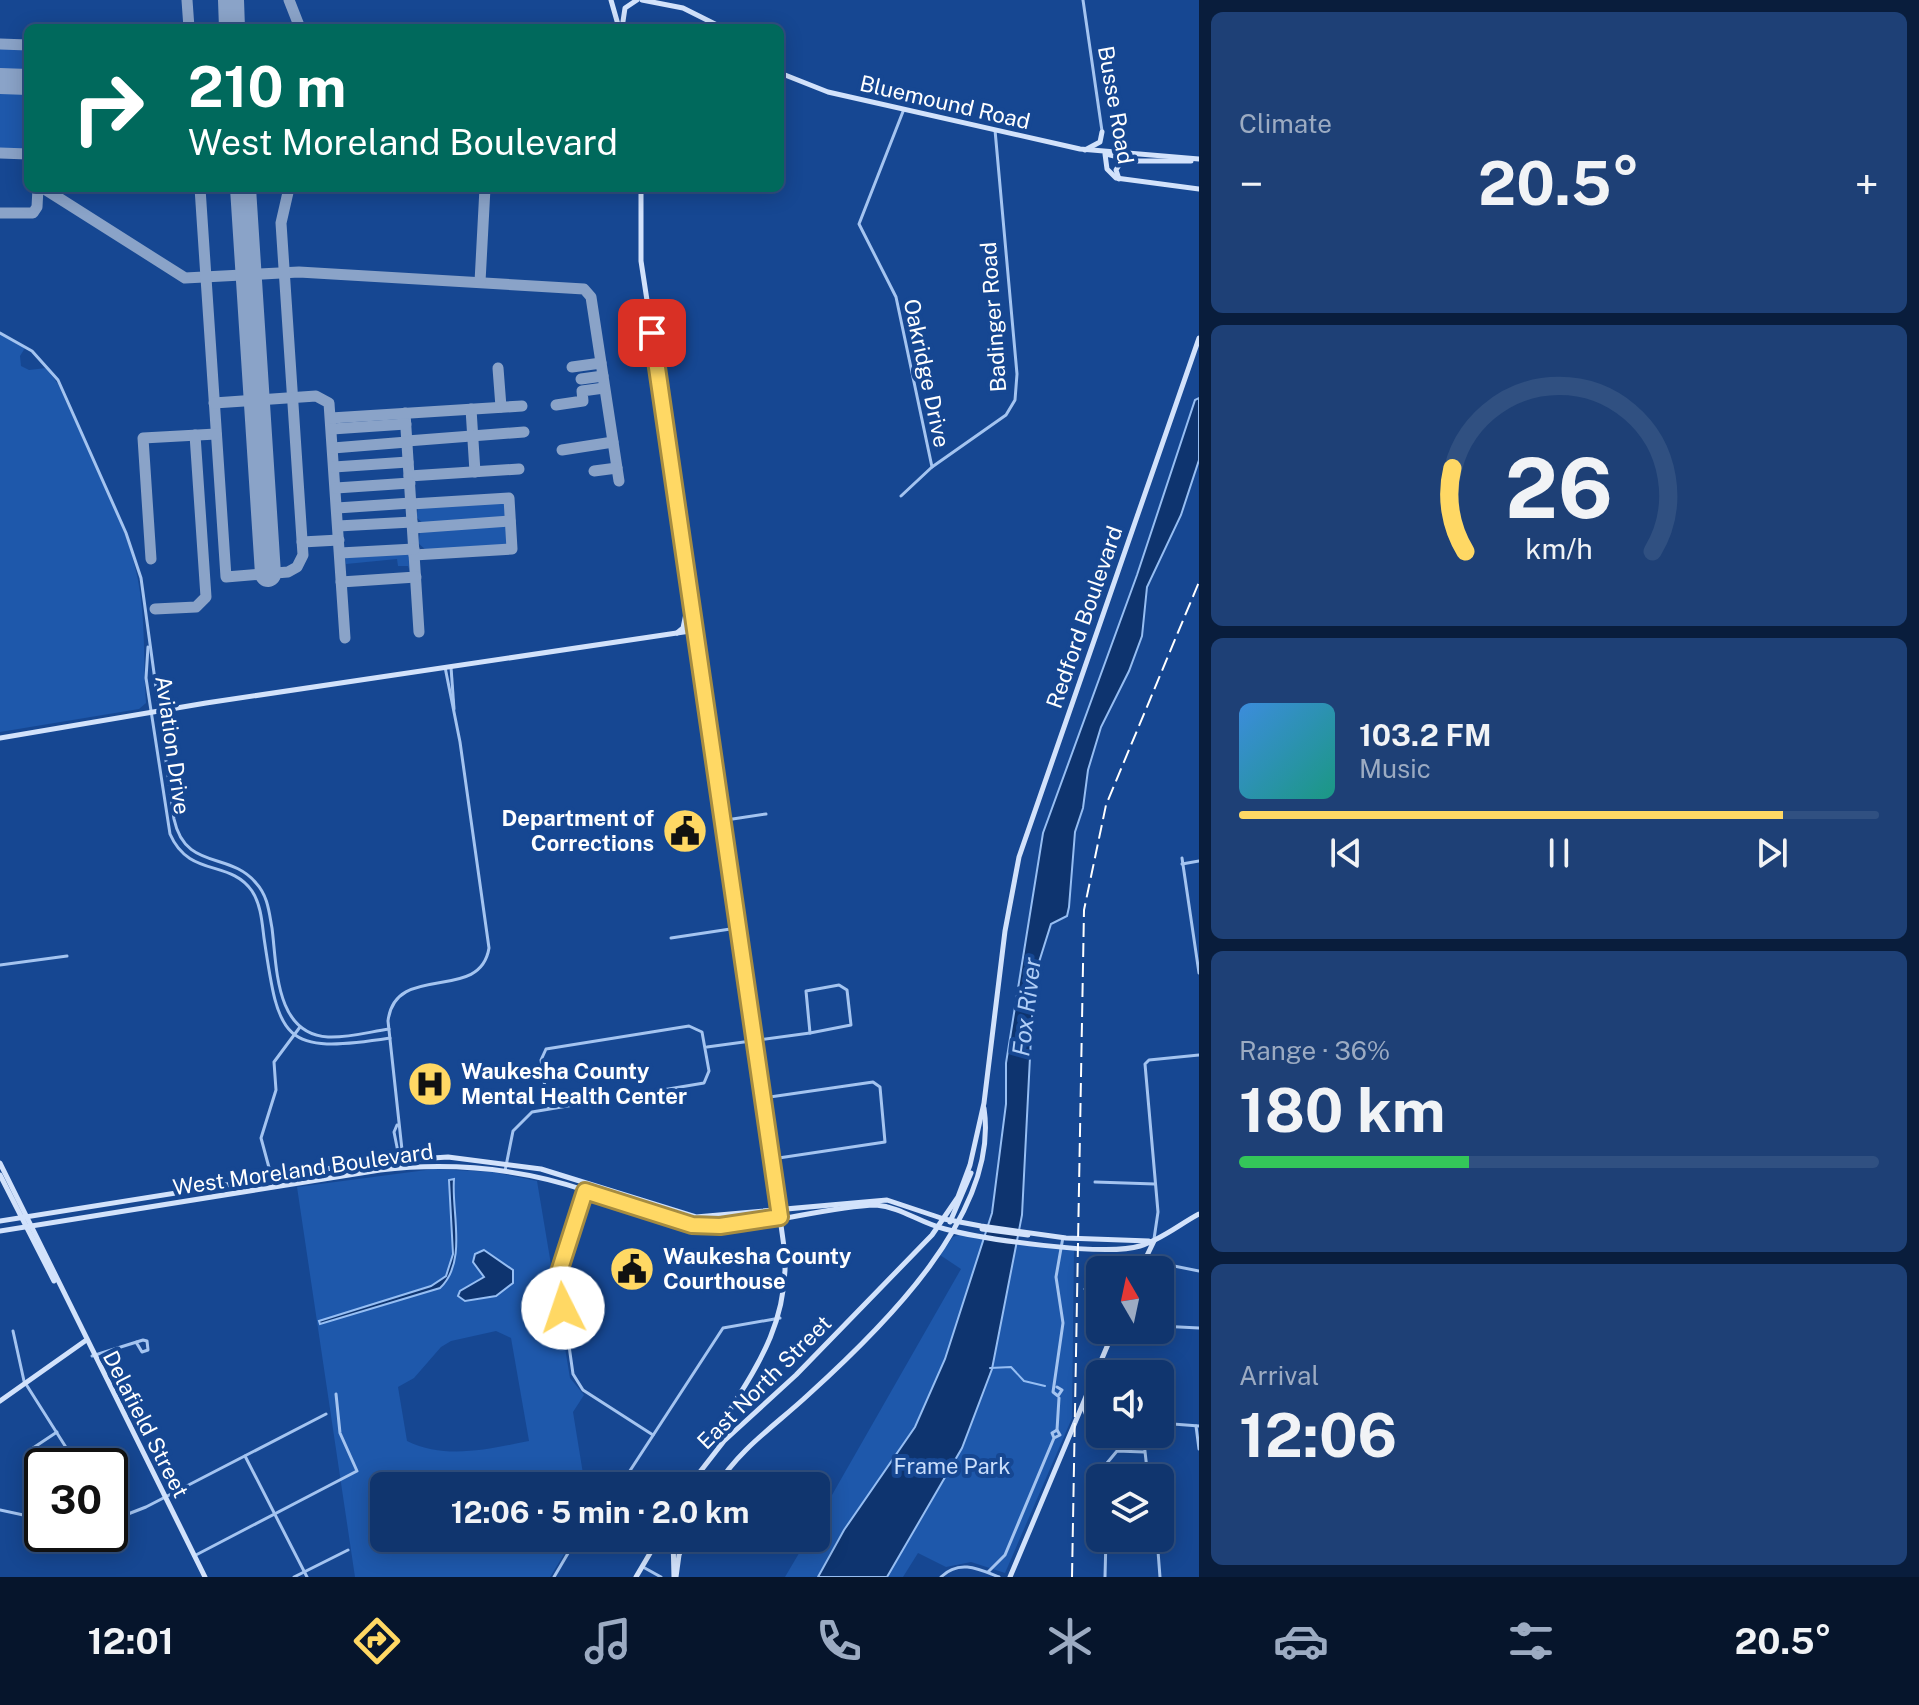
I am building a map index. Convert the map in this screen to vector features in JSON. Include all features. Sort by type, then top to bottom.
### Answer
[{"type":"main road","points":[[611,0],[620,24]]},
{"type":"main road","points":[[622,24],[625,8],[639,0],[690,10],[716,24]]},
{"type":"main road","name":"Bluemound Road","points":[[784,75],[816,89],[1123,160],[1168,163],[1199,159]]},
{"type":"main road","points":[[1084,150],[1100,142],[1102,132]]},
{"type":"main road","name":"Bluemound Road","points":[[1105,154],[1199,159]]},
{"type":"main road","name":"Busse Road","points":[[1105,154],[1108,171],[1119,180],[1199,189]]},
{"type":"main road","points":[[1119,180],[1116,170],[1123,160]]},
{"type":"main road","points":[[641,192],[641,261],[697,630],[785,1264],[780,1318],[715,1434],[719,1446]]},
{"type":"main road","name":"Redford Boulevard","points":[[1008,909],[1038,797],[1199,338]]},
{"type":"main road","points":[[677,633],[683,628],[691,590]]},
{"type":"main road","points":[[0,738],[158,710],[697,630]]},
{"type":"main road","name":"East North Street","points":[[952,1224],[955,1203],[972,1154],[984,1103],[1008,909]]},
{"type":"main road","name":"East North Street","points":[[700,1472],[719,1446],[796,1375],[938,1227],[952,1224],[966,1208],[982,1169],[987,1131],[984,1103]]},
{"type":"main road","points":[[729,1472],[745,1452],[811,1393],[907,1294],[952,1224],[968,1184],[972,1154]]},
{"type":"main road","points":[[434,1157],[434,1166]]},
{"type":"main road","name":"West Moreland Boulevard","points":[[0,1221],[353,1165],[434,1157],[506,1162],[556,1173],[672,1212],[702,1217],[887,1200],[952,1224],[980,1230]]},
{"type":"main road","name":"Delafield Street","points":[[0,1163],[25,1227],[38,1246],[205,1577]]},
{"type":"main road","points":[[353,1165],[355,1174]]},
{"type":"main road","name":"West Moreland Boulevard","points":[[0,1231],[355,1174],[434,1166],[505,1171],[553,1181],[675,1222],[701,1226],[876,1205],[897,1208],[938,1227],[952,1224]]},
{"type":"main road","points":[[553,1181],[556,1173]]},
{"type":"main road","name":"Delafield Street","points":[[0,1175],[15,1198]]},
{"type":"main road","points":[[223,1186],[224,1195]]},
{"type":"main road","points":[[181,1192],[183,1201]]},
{"type":"main road","points":[[134,1200],[135,1209]]},
{"type":"main road","points":[[85,1208],[87,1217]]},
{"type":"main road","points":[[966,1208],[967,1217],[980,1230]]},
{"type":"main road","points":[[64,1211],[65,1220]]},
{"type":"main road","points":[[749,1212],[750,1222]]},
{"type":"main road","points":[[952,1224],[1062,1246],[1129,1249],[1154,1240],[1199,1214]]},
{"type":"main road","points":[[701,1226],[702,1217]]},
{"type":"main road","name":"Delafield Street","points":[[24,1218],[33,1225],[38,1246]]},
{"type":"main road","points":[[1019,1236],[1039,1234],[1102,1240],[1154,1240]]},
{"type":"main road","points":[[1101,1248],[1102,1240]]},
{"type":"main road","points":[[1146,1256],[1154,1240]]},
{"type":"main road","points":[[1129,1249],[1139,1256]]},
{"type":"main road","points":[[0,1401],[24,1381],[85,1341]]},
{"type":"main road","points":[[1010,1577],[1108,1344]]},
{"type":"main road","points":[[1084,1402],[1086,1411]]},
{"type":"main road","points":[[636,1577],[650,1552]]},
{"type":"main road","points":[[674,1552],[675,1577]]},
{"type":"main road","points":[[675,1577],[680,1552]]},
{"type":"street","name":"Busse Road","points":[[1083,0],[1105,154]]},
{"type":"street","name":"Oakridge Drive","points":[[904,109],[859,222],[896,297],[932,467]]},
{"type":"street","name":"Badinger Road","points":[[901,496],[932,467],[1001,420],[1012,407],[1017,393],[995,130]]},
{"type":"street","name":"Aviation Drive","points":[[0,333],[38,356],[65,395],[130,543],[141,578],[175,821],[185,843],[200,856],[233,866],[260,888],[272,929],[283,1000],[300,1027]]},
{"type":"street","name":"Aviation Drive","points":[[149,640],[146,673],[167,827],[181,852]]},
{"type":"street","points":[[401,1168],[390,1009],[402,993],[415,986],[469,977],[482,966],[488,954],[489,941],[448,667]]},
{"type":"street","points":[[157,757],[165,756]]},
{"type":"street","points":[[724,820],[766,814]]},
{"type":"street","points":[[185,843],[181,852],[199,865],[230,874],[243,882],[257,899],[277,1010],[294,1033],[323,1046],[390,1038]]},
{"type":"street","points":[[1182,858],[1199,973]]},
{"type":"street","points":[[1182,864],[1199,861]]},
{"type":"street","points":[[230,874],[233,866]]},
{"type":"street","points":[[671,938],[737,928]]},
{"type":"street","points":[[263,930],[272,929]]},
{"type":"street","points":[[267,954],[275,952]]},
{"type":"street","points":[[0,965],[67,956]]},
{"type":"street","points":[[705,1047],[810,1033],[851,1025],[845,986],[806,991],[810,1033]]},
{"type":"street","points":[[505,1171],[509,1140],[516,1125],[527,1115],[548,1108],[701,1084],[709,1075],[702,1032],[692,1026],[546,1049],[541,1060],[548,1108]]},
{"type":"street","points":[[274,1187],[261,1131],[276,1090],[274,1062],[294,1033],[300,1027],[322,1037],[389,1029]]},
{"type":"street","points":[[345,1036],[347,1044]]},
{"type":"street","points":[[1154,1240],[1158,1212],[1146,1062],[1199,1055]]},
{"type":"street","points":[[763,1098],[878,1083],[886,1141],[772,1159]]},
{"type":"street","points":[[1095,1182],[1156,1184]]},
{"type":"street","points":[[587,1183],[559,1275],[573,1374],[583,1390],[653,1435]]},
{"type":"street","points":[[988,1572],[1005,1555],[1054,1438],[1060,1435],[1057,1430],[1058,1396],[1053,1392],[1057,1387],[1063,1323],[1056,1277],[1063,1237]]},
{"type":"street","points":[[1174,1266],[1199,1271]]},
{"type":"street","points":[[629,1472],[723,1328],[780,1318]]},
{"type":"street","points":[[1174,1327],[1199,1328]]},
{"type":"street","points":[[13,1331],[24,1381],[57,1432],[74,1460],[27,1452],[57,1432]]},
{"type":"street","points":[[92,1356],[136,1342]]},
{"type":"street","points":[[194,1556],[357,1471],[340,1433],[336,1394]]},
{"type":"street","points":[[128,1513],[326,1414]]},
{"type":"street","points":[[1077,1418],[1086,1418]]},
{"type":"street","points":[[1174,1424],[1197,1426],[1199,1449]]},
{"type":"street","points":[[1144,1448],[1146,1464]]},
{"type":"street","points":[[1107,1464],[1117,1451],[1144,1452]]},
{"type":"street","points":[[245,1456],[306,1574]]},
{"type":"street","points":[[0,1510],[24,1515]]},
{"type":"street","points":[[294,1577],[306,1574],[348,1550]]},
{"type":"street","points":[[554,1577],[569,1552]]},
{"type":"street","points":[[1105,1577],[1106,1552]]},
{"type":"street","points":[[1158,1552],[1160,1577]]},
{"type":"street","points":[[642,1566],[661,1577]]},
{"type":"street","points":[[941,1577],[962,1566],[999,1577]]},
{"type":"green space","points":[[0,47],[24,49],[24,73],[0,72]]},
{"type":"green space","points":[[0,90],[24,91],[24,151],[0,149]]},
{"type":"green space","points":[[0,334],[25,348],[20,356],[21,366],[29,370],[46,368],[58,384],[124,532],[138,580],[142,611],[146,703],[139,709],[0,732]]},
{"type":"green space","points":[[504,500],[508,516],[504,519],[425,525],[416,517],[418,509],[424,506]]},
{"type":"green space","points":[[505,524],[510,541],[505,545],[427,551],[418,543],[420,533],[426,529]]},
{"type":"green space","points":[[410,551],[411,575],[408,566],[398,566],[397,559],[346,564],[345,555]]},
{"type":"green space","points":[[434,1169],[493,1172],[537,1181],[570,1378],[584,1395],[573,1412],[583,1472],[370,1472],[370,1552],[565,1552],[550,1577],[355,1577],[297,1187]],"holes":[[[496,1331],[511,1338],[529,1441],[468,1451],[437,1450],[407,1441],[398,1387],[414,1378],[441,1347],[451,1341]]]},
{"type":"green space","name":"Frame Park","points":[[959,1235],[1074,1249],[1072,1418],[1005,1573],[971,1562],[946,1567],[918,1553],[903,1577],[785,1577],[800,1552],[830,1552],[830,1498],[961,1269],[940,1255],[953,1237]]},
{"type":"water","name":"Fox River","points":[[1199,398],[1199,460],[1181,515],[1147,587],[1142,636],[1129,671],[1101,727],[1088,770],[1083,808],[1075,832],[1067,916],[1051,924],[1034,978],[1022,1215],[992,1369],[962,1448],[887,1577],[818,1577],[844,1530],[915,1427],[945,1359],[992,1213],[1006,1104],[1006,1063],[1043,833],[1137,575],[1195,400]]},
{"type":"water","points":[[454,1179],[456,1251],[449,1277],[440,1288],[320,1324],[319,1321],[431,1286],[446,1276],[453,1254],[449,1180]]},
{"type":"water","points":[[484,1250],[513,1270],[513,1283],[496,1296],[465,1301],[458,1296],[460,1291],[484,1277],[473,1262],[475,1254]]},
{"type":"waterway","points":[[990,1368],[1011,1367],[1024,1381],[1045,1386]]},
{"type":"taxiway","points":[[187,0],[189,24]]},
{"type":"taxiway","points":[[289,0],[298,24]]},
{"type":"taxiway","points":[[0,44],[24,45]]},
{"type":"taxiway","points":[[0,153],[24,154]]},
{"type":"taxiway","points":[[0,213],[33,213],[37,207],[38,192]]},
{"type":"taxiway","points":[[49,192],[185,278],[299,272],[584,289],[591,297],[619,481]]},
{"type":"taxiway","points":[[200,192],[226,577],[288,572],[297,567],[303,555],[281,223],[288,192]]},
{"type":"taxiway","points":[[480,282],[485,192]]},
{"type":"taxiway","points":[[572,367],[601,363]]},
{"type":"taxiway","points":[[498,368],[501,407]]},
{"type":"taxiway","points":[[581,379],[603,376]]},
{"type":"taxiway","points":[[556,405],[583,401],[582,391],[604,388]]},
{"type":"taxiway","points":[[214,403],[316,396],[329,403],[345,638]]},
{"type":"taxiway","points":[[331,418],[522,406]]},
{"type":"taxiway","points":[[471,409],[475,472]]},
{"type":"taxiway","points":[[405,413],[419,632]]},
{"type":"taxiway","points":[[332,429],[406,424]]},
{"type":"taxiway","points":[[407,441],[524,432]]},
{"type":"taxiway","points":[[151,559],[143,438],[216,434]]},
{"type":"taxiway","points":[[155,609],[196,607],[206,597],[195,435]]},
{"type":"taxiway","points":[[333,448],[407,442]]},
{"type":"taxiway","points":[[562,450],[613,442]]},
{"type":"taxiway","points":[[334,467],[408,462]]},
{"type":"taxiway","points":[[594,471],[617,468]]},
{"type":"taxiway","points":[[409,476],[519,469]]},
{"type":"taxiway","points":[[336,488],[410,483]]},
{"type":"taxiway","points":[[411,504],[509,498],[512,549],[414,555]]},
{"type":"taxiway","points":[[337,508],[411,503]]},
{"type":"taxiway","points":[[413,528],[510,521]]},
{"type":"taxiway","points":[[338,526],[412,522]]},
{"type":"taxiway","points":[[302,542],[339,540]]},
{"type":"taxiway","points":[[340,553],[414,549]]},
{"type":"taxiway","points":[[341,582],[416,577]]},
{"type":"runway","points":[[231,0],[232,24]]},
{"type":"runway","points":[[0,81],[24,82]]},
{"type":"runway","points":[[243,192],[268,574]]},
{"type":"railway","points":[[1072,1577],[1084,910],[1106,805],[1199,582]]},
{"type":"place","name":"Department of Corrections","points":[[685,831]]},
{"type":"place","name":"Waukesha County Mental Health Center","points":[[430,1084]]},
{"type":"place","name":"Waukesha County Courthouse","points":[[632,1269]]},
{"type":"route","points":[[563,1308],[559,1272],[585,1191],[658,1217],[692,1225],[720,1226],[780,1217],[748,1008],[708,700],[652,333]]}]
